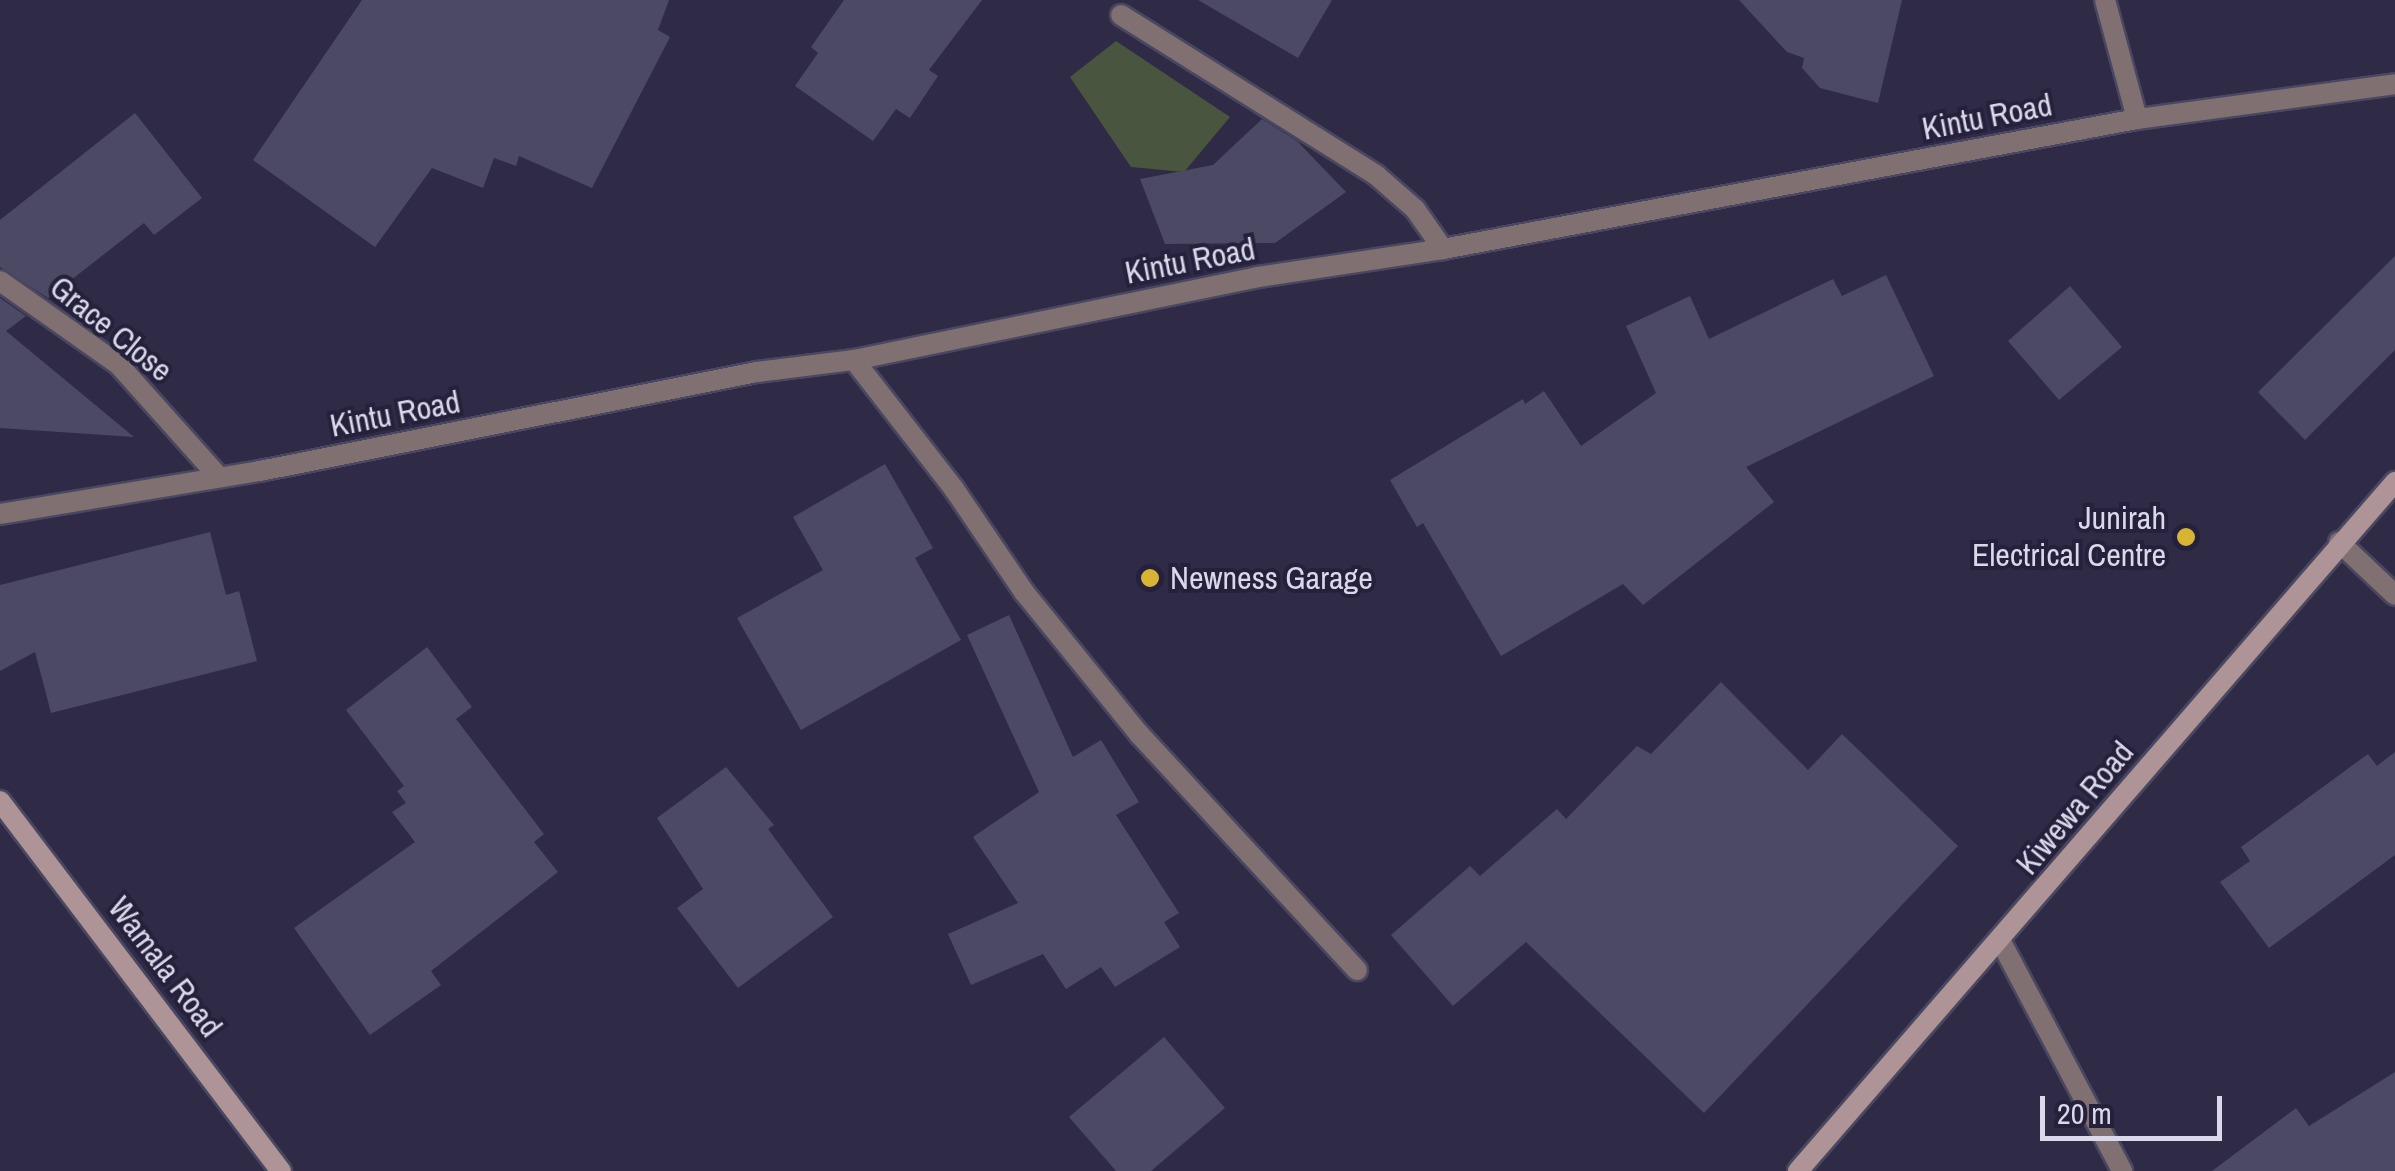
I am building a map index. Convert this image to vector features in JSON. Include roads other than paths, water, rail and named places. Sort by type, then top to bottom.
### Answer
[{"type":"street","points":[[2105,0],[2137,119]]},
{"type":"street","points":[[1121,15],[1376,175],[1415,209],[1443,250]]},
{"type":"street","name":"Kintu Road","points":[[0,514],[260,472],[757,372],[854,360],[1258,277],[1443,250],[2137,119],[2395,84]]},
{"type":"street","name":"Grace Close","points":[[0,281],[119,366],[152,397],[218,476]]},
{"type":"street","points":[[854,360],[954,489],[1024,592],[1128,720],[1356,970]]},
{"type":"street","name":"Kiwewa Road","points":[[1798,1171],[2001,942],[2339,542],[2395,482]]},
{"type":"street","points":[[2339,542],[2395,595]]},
{"type":"street","name":"Wamala Road","points":[[0,801],[281,1171]]},
{"type":"street","points":[[2001,942],[2122,1171]]},
{"type":"place","name":"Junirah Electrical Centre","points":[[2186,537]]},
{"type":"place","name":"Newness Garage","points":[[1150,578]]}]
